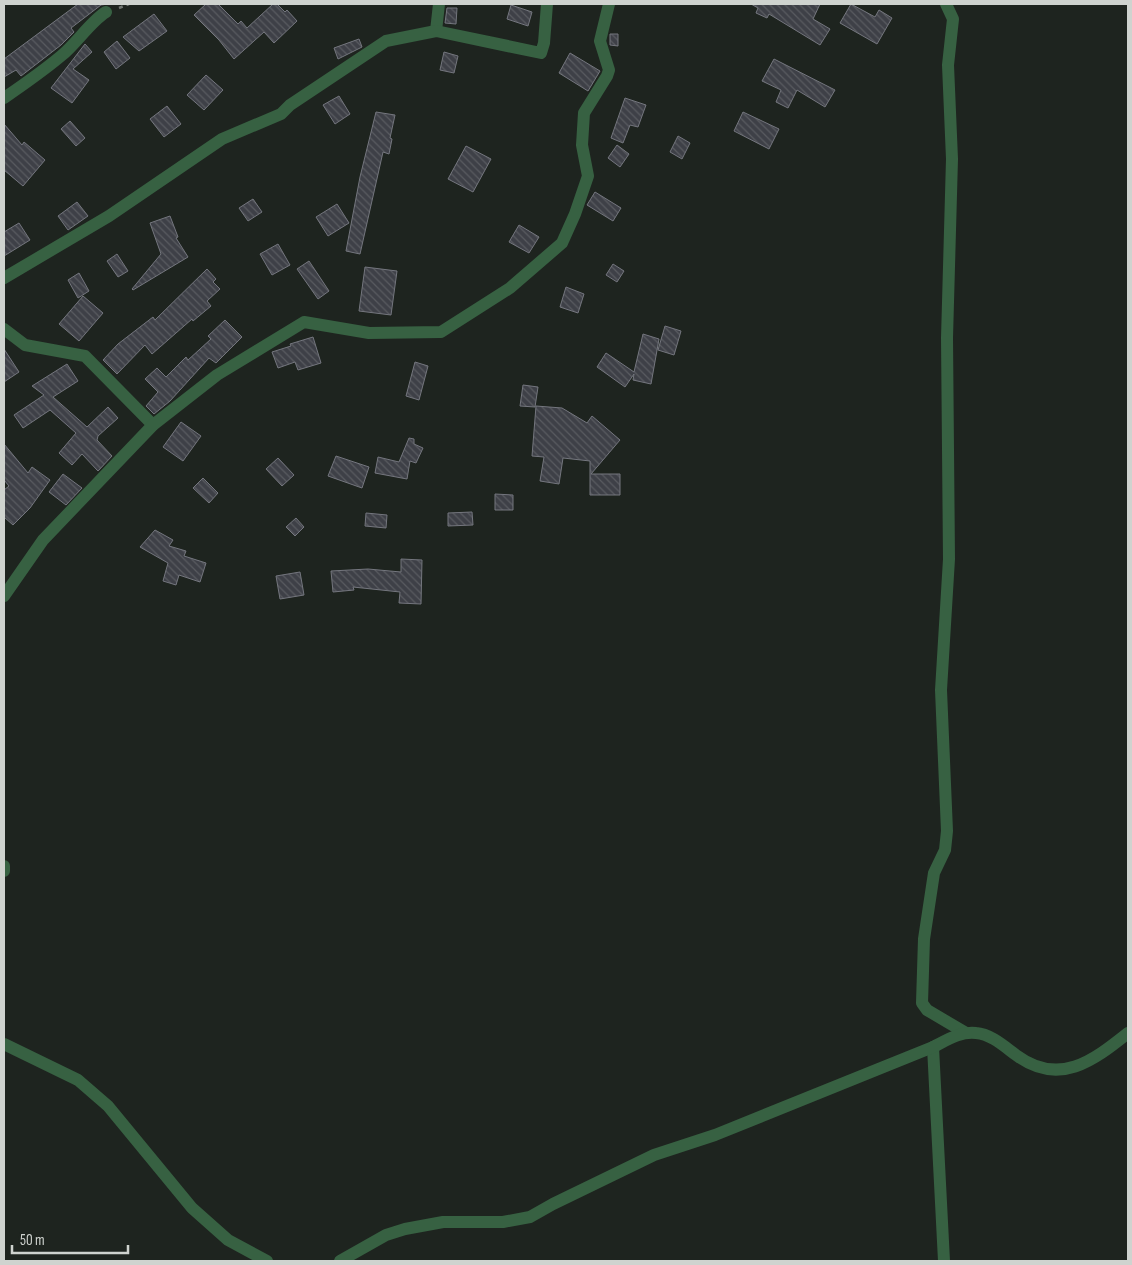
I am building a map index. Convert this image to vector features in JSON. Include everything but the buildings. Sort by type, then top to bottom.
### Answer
[{"type":"street","points":[[436,31],[439,4]]},
{"type":"street","points":[[4,278],[110,216],[222,140],[281,114],[290,105],[386,41],[436,31],[541,53],[544,43],[547,4]]},
{"type":"street","points":[[4,596],[43,540],[153,425],[217,375],[304,322],[369,333],[441,332],[510,288],[562,243],[575,214],[588,176],[582,146],[584,112],[609,70],[600,42],[609,4]]},
{"type":"street","points":[[946,4],[953,19],[948,65],[952,160],[947,338],[949,559],[942,690],[947,831],[945,850],[934,873],[924,940],[922,1003],[927,1010],[966,1033]]},
{"type":"street","points":[[4,98],[61,56],[98,17],[106,12]]},
{"type":"street","points":[[4,329],[25,345],[85,356],[153,425]]},
{"type":"street","points":[[4,866],[4,872]]},
{"type":"street","points":[[340,1261],[386,1235],[404,1229],[443,1222],[502,1222],[530,1217],[654,1155],[715,1135],[966,1033],[978,1033],[989,1037],[1024,1062],[1047,1069],[1060,1070],[1079,1066],[1096,1057],[1128,1033]]},
{"type":"street","points":[[4,1044],[78,1080],[93,1091],[108,1106],[192,1208],[228,1240],[267,1261]]},
{"type":"street","points":[[934,1047],[944,1261]]}]
